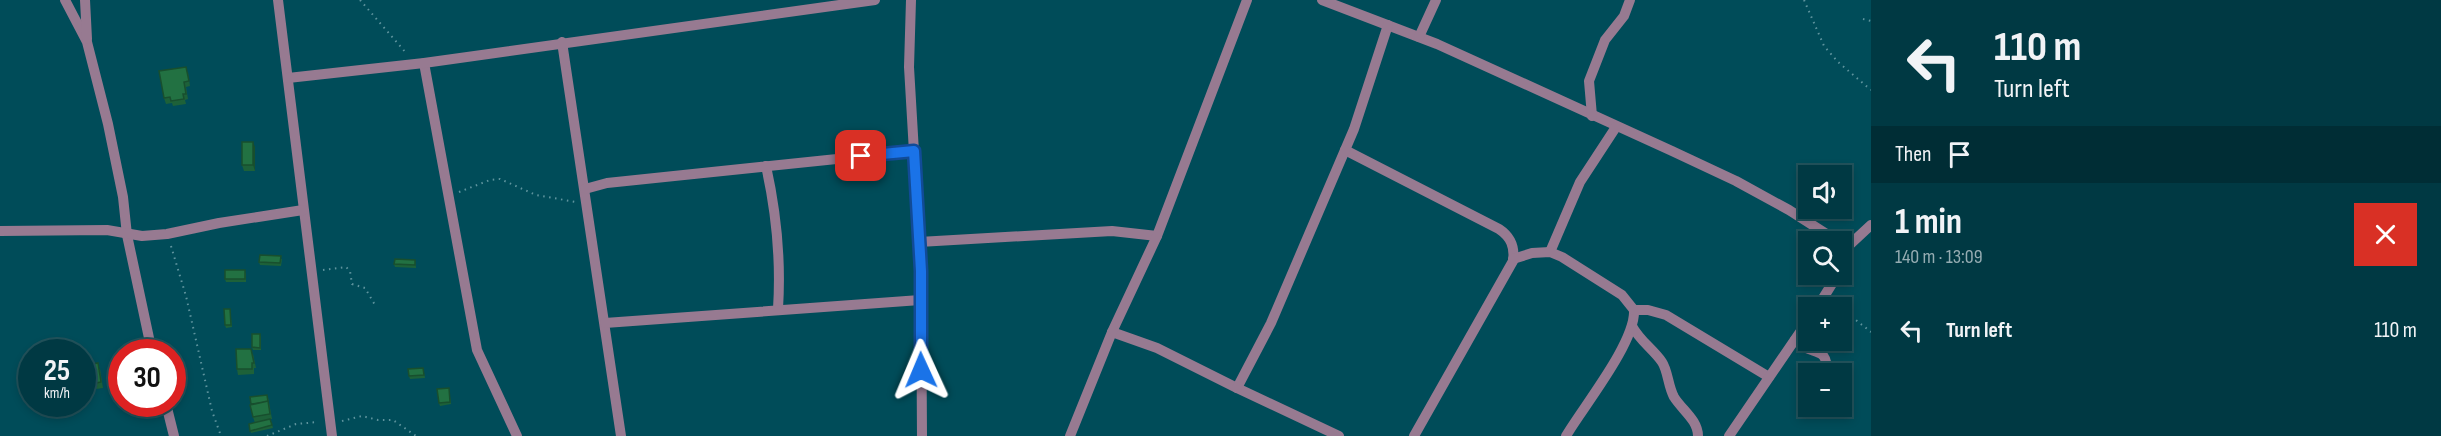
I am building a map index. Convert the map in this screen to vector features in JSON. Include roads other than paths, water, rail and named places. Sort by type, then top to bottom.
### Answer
[{"type":"street","points":[[65,0],[87,42]]},
{"type":"street","points":[[85,0],[87,42],[108,124],[123,197],[127,235],[149,339]]},
{"type":"street","points":[[278,0],[332,436]]},
{"type":"street","points":[[288,78],[421,63],[875,0]]},
{"type":"street","points":[[911,0],[909,67],[919,242],[922,436]]},
{"type":"street","points":[[1070,436],[1112,332],[1157,236],[1247,0]]},
{"type":"street","points":[[1322,0],[1419,37],[1736,181],[1789,210],[1821,231]]},
{"type":"street","points":[[1419,37],[1436,0]]},
{"type":"street","points":[[1592,116],[1589,81],[1605,40],[1624,16],[1630,0]]},
{"type":"street","points":[[1237,388],[1275,313],[1354,129],[1388,25]]},
{"type":"street","points":[[562,42],[588,203],[621,436]]},
{"type":"street","points":[[421,63],[477,350],[517,436]]},
{"type":"street","points":[[1550,252],[1580,182],[1616,127]]},
{"type":"street","points":[[1345,150],[1499,229],[1510,239],[1515,251],[1513,259],[1414,436]]},
{"type":"street","points":[[585,189],[608,183],[914,151]]},
{"type":"street","points":[[766,166],[772,195],[779,288],[778,309]]},
{"type":"street","points":[[0,231],[95,229],[115,230],[127,235],[167,234],[247,218],[303,210]]},
{"type":"street","points":[[1852,238],[1871,225]]},
{"type":"street","points":[[919,242],[1112,231],[1157,236]]},
{"type":"street","points":[[1513,259],[1532,253],[1550,252],[1609,286],[1622,295],[1634,310],[1632,326],[1624,344],[1566,436]]},
{"type":"street","points":[[605,323],[920,300]]},
{"type":"street","points":[[1634,310],[1648,310],[1666,315],[1769,377]]},
{"type":"street","points":[[1632,326],[1642,342],[1662,363],[1667,383],[1680,406],[1697,427],[1698,436]]},
{"type":"street","points":[[1112,332],[1157,348],[1339,436]]},
{"type":"street","points":[[1729,436],[1798,336]]},
{"type":"street","points":[[1795,340],[1809,351],[1824,355],[1827,363]]},
{"type":"street","points":[[169,417],[174,436]]}]
